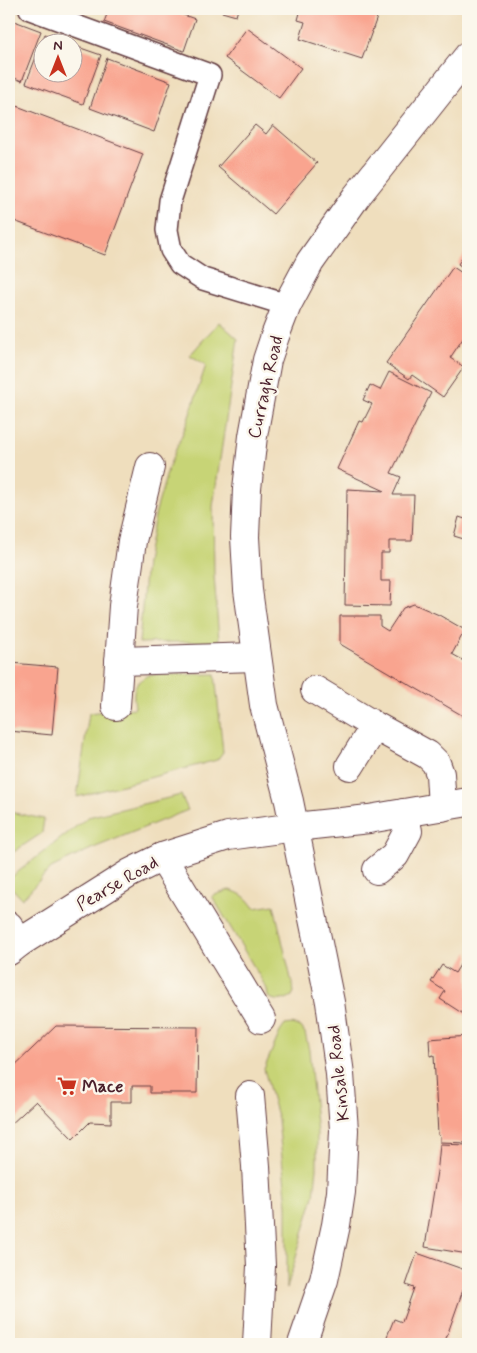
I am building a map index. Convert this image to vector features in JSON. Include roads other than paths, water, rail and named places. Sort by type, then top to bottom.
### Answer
[{"type":"street","name":"Curragh Road","points":[[292,814],[267,717],[248,590],[247,489],[253,436],[267,360],[287,305],[310,262],[329,233],[468,56]]},
{"type":"street","points":[[116,706],[123,606],[132,540],[150,467]]},
{"type":"street","points":[[119,661],[257,657]]},
{"type":"street","points":[[315,690],[374,726],[428,755],[436,764],[440,774],[442,807]]},
{"type":"street","points":[[350,766],[374,726]]},
{"type":"street","name":"Pearse Road","points":[[12,940],[162,857],[292,814],[369,819],[468,802]]},
{"type":"street","points":[[377,870],[395,856],[408,831],[404,813]]},
{"type":"street","name":"Kinsale Road","points":[[292,814],[330,1002],[338,1058],[344,1130],[341,1192],[336,1225],[324,1280],[302,1344]]},
{"type":"street","points":[[162,857],[261,1019]]},
{"type":"street","points":[[250,1096],[261,1266],[257,1344]]},
{"type":"lane","points":[[30,9],[210,75],[170,201],[167,230],[171,250],[180,264],[203,279],[287,305]]},
{"type":"place","name":"Mace","points":[[67,1086]]}]
